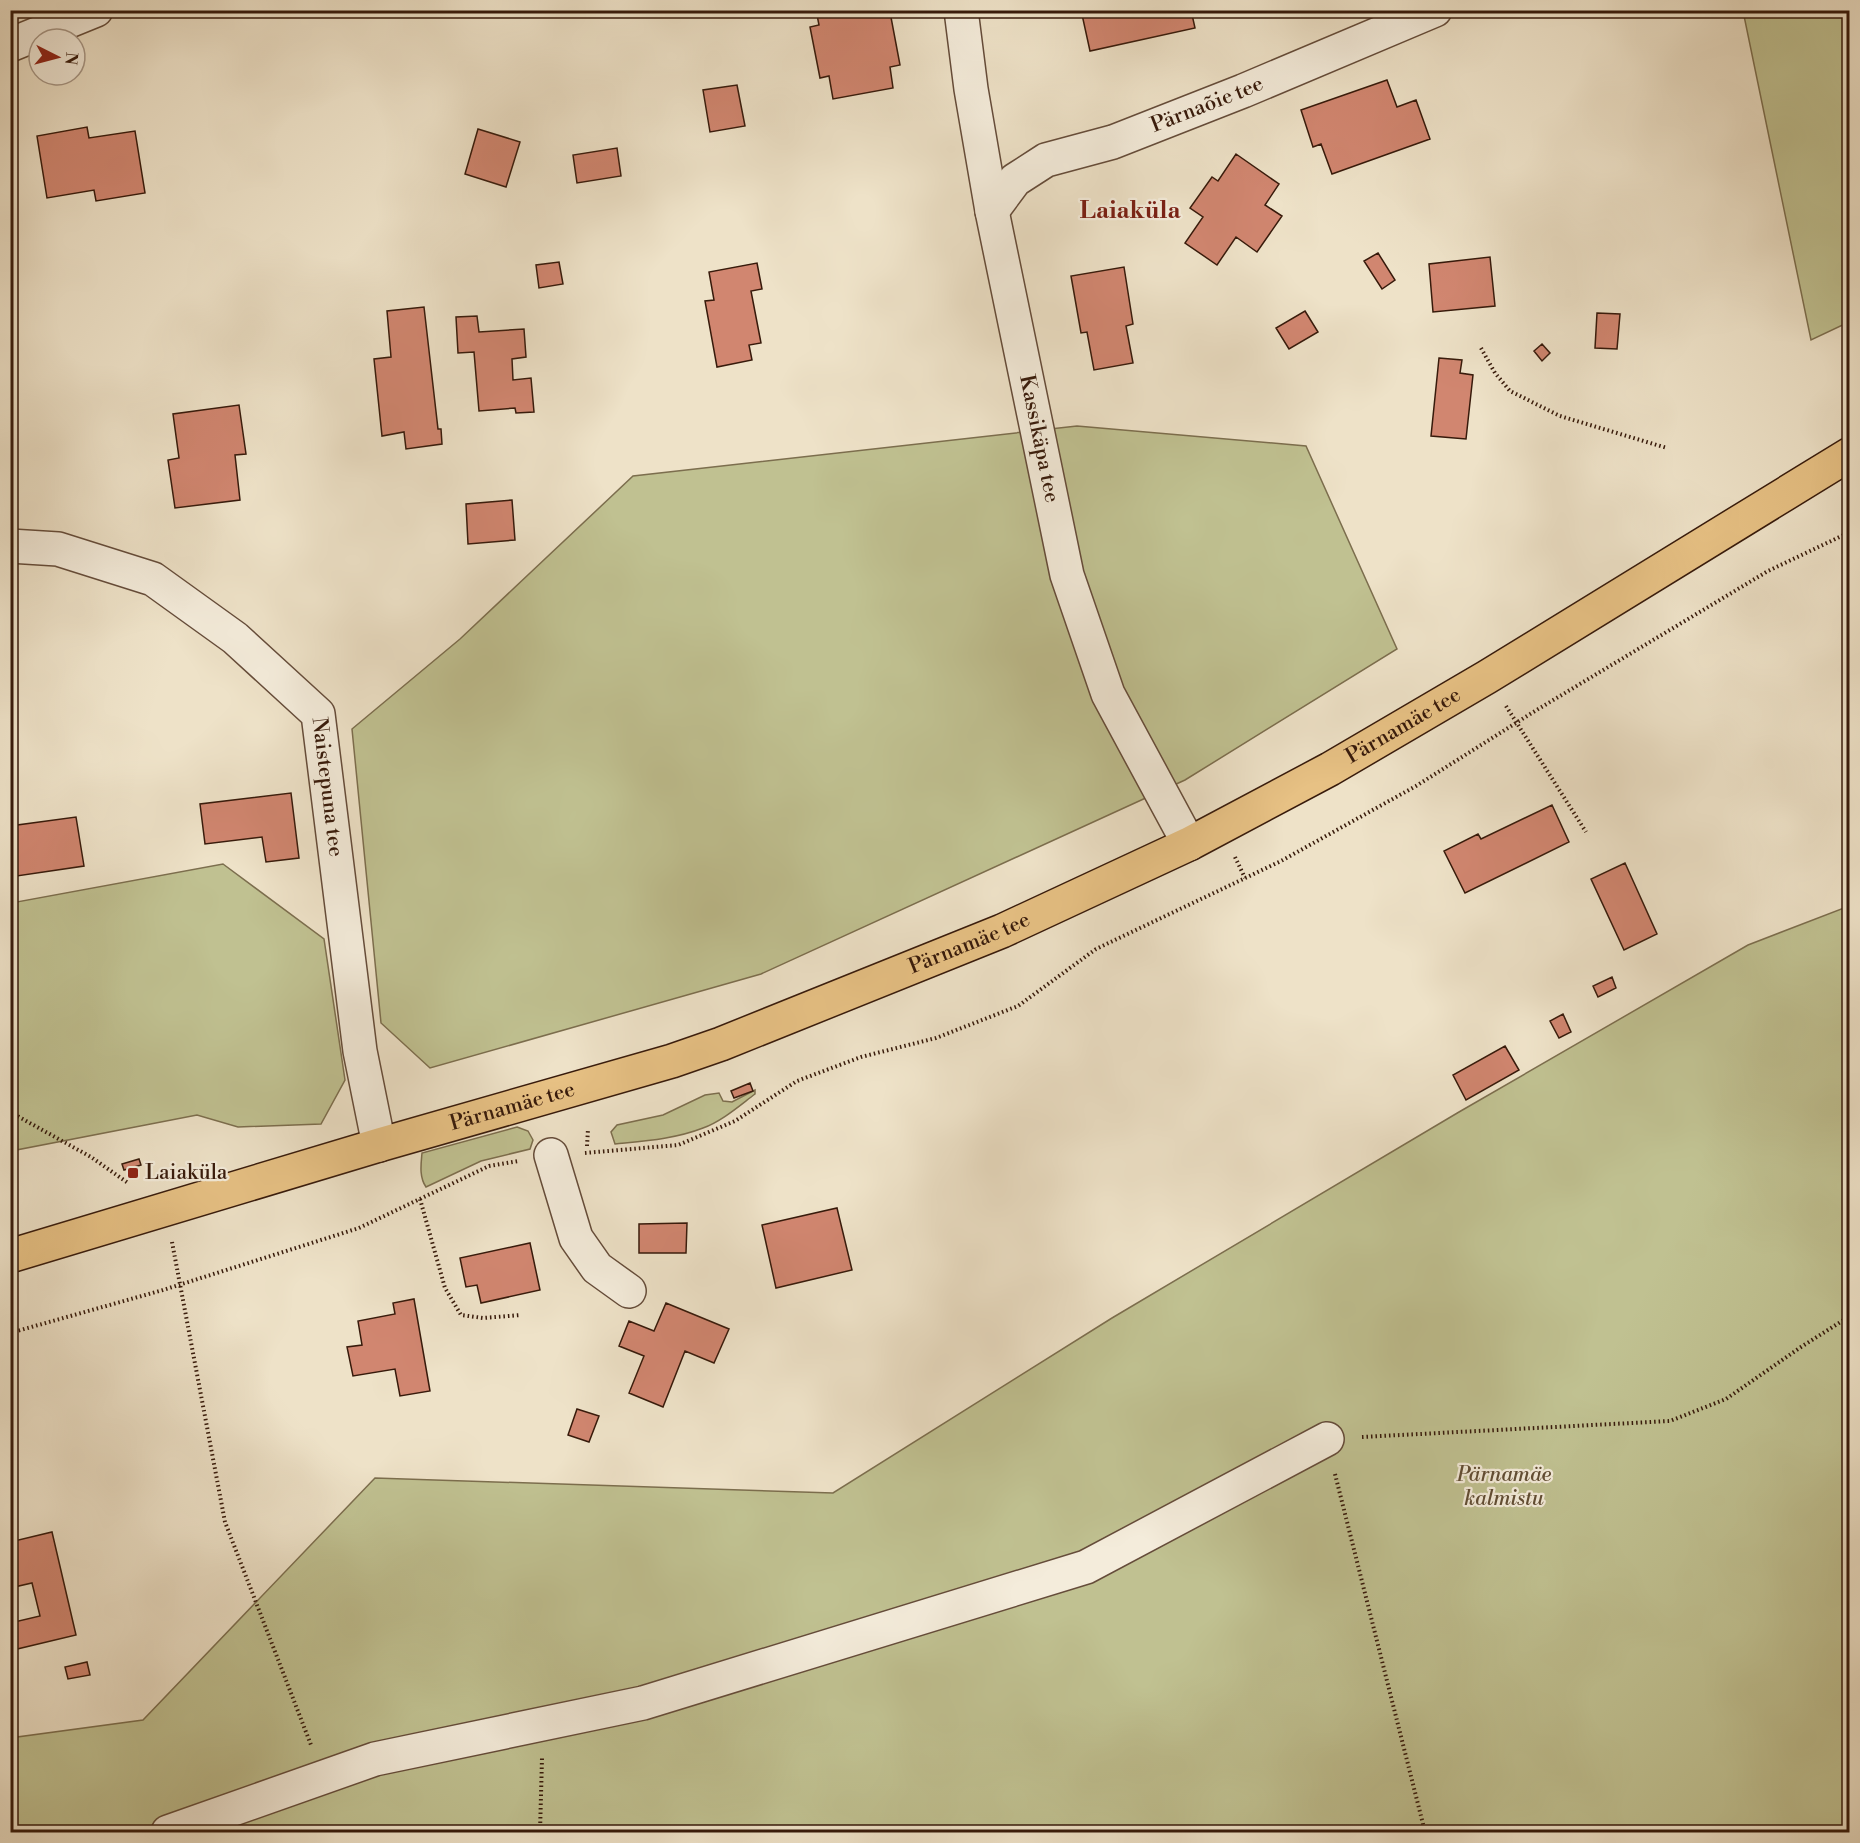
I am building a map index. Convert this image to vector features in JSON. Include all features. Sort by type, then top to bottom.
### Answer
[{"type":"main road","name":"Pärnamäe tee","points":[[10,1256],[379,1145],[577,1089],[721,1044],[1002,932],[1189,844],[1330,769],[1488,677],[1850,454]]},
{"type":"street","points":[[10,45],[96,10]]},
{"type":"street","name":"Kassikäpa tee","points":[[961,10],[970,89],[992,211],[1067,575],[1108,694],[1189,844]]},
{"type":"street","name":"Pärnaõie tee","points":[[992,211],[1016,180],[1046,160],[1124,138],[1435,10]]},
{"type":"street","name":"Naistepuna tee","points":[[10,546],[58,549],[153,579],[235,638],[318,714],[360,1051],[379,1145]]},
{"type":"street","points":[[551,1155],[576,1238],[597,1268],[629,1291]]},
{"type":"street","points":[[168,1833],[375,1759],[643,1703],[1086,1567],[1327,1439]]},
{"type":"path","points":[[1481,348],[1496,374],[1510,391],[1560,416],[1666,448]]},
{"type":"path","points":[[1488,677],[1586,832]]},
{"type":"path","points":[[10,1112],[91,1157],[167,1210],[225,1522],[323,1777]]},
{"type":"path","points":[[586,1153],[588,1128]]},
{"type":"path","points":[[420,1199],[445,1288],[461,1315],[483,1318],[521,1315]]},
{"type":"path","points":[[1425,1833],[1327,1439],[1670,1421],[1726,1399],[1850,1316]]},
{"type":"path","points":[[540,1833],[543,1767],[541,1724]]},
{"type":"green space","points":[[1743,11],[1849,11],[1849,322],[1811,340]]},
{"type":"green space","points":[[1077,426],[1306,446],[1397,649],[1185,780],[761,974],[430,1068],[381,1023],[352,729],[460,639],[633,476]]},
{"type":"green space","points":[[223,864],[324,939],[345,1080],[321,1124],[238,1127],[197,1115],[11,1151],[11,903]]},
{"type":"green space","name":"Pärnamäe kalmistu","points":[[1849,906],[1849,1832],[11,1832],[10,1738],[143,1720],[375,1478],[833,1493],[1112,1318],[1459,1112],[1748,945]]},
{"type":"green space","points":[[755,1090],[755,1094],[730,1113],[703,1128],[648,1141],[615,1144],[611,1132],[617,1125],[663,1115],[705,1095],[719,1093],[723,1101],[732,1102]]},
{"type":"green space","points":[[517,1127],[528,1131],[533,1140],[530,1149],[481,1161],[426,1187],[421,1175],[422,1153]]},
{"type":"building","points":[[816,10],[880,10],[881,14],[890,12],[900,65],[890,67],[893,88],[833,99],[829,76],[820,78],[810,27],[819,25]]},
{"type":"building","points":[[1081,10],[1191,10],[1195,28],[1090,51]]},
{"type":"building","points":[[1387,80],[1397,107],[1416,100],[1430,139],[1332,174],[1321,144],[1313,147],[1301,110]]},
{"type":"building","points":[[737,85],[745,126],[710,132],[703,90]]},
{"type":"building","points":[[87,127],[89,138],[135,131],[145,193],[96,201],[94,190],[47,198],[37,136]]},
{"type":"building","points":[[478,129],[520,142],[506,187],[465,174]]},
{"type":"building","points":[[617,148],[621,176],[577,183],[573,155]]},
{"type":"building","points":[[1236,154],[1279,184],[1265,205],[1282,216],[1257,252],[1236,237],[1217,265],[1185,243],[1203,217],[1190,208],[1212,177],[1218,181]]},
{"type":"building","points":[[1378,253],[1395,280],[1382,289],[1364,261]]},
{"type":"building","points":[[1490,257],[1495,306],[1433,312],[1429,264]]},
{"type":"building","points":[[559,262],[563,284],[539,288],[536,265]]},
{"type":"building","points":[[757,263],[762,289],[751,291],[761,343],[749,345],[752,360],[717,367],[705,301],[714,300],[709,272]]},
{"type":"building","points":[[1124,267],[1133,324],[1126,326],[1133,363],[1094,370],[1087,332],[1081,333],[1071,276]]},
{"type":"building","points":[[424,307],[438,429],[441,429],[442,444],[406,449],[404,432],[382,436],[374,359],[391,357],[387,311]]},
{"type":"building","points":[[1305,311],[1318,332],[1289,349],[1276,328]]},
{"type":"building","points":[[1597,313],[1620,314],[1617,349],[1595,348]]},
{"type":"building","points":[[477,316],[479,332],[524,329],[526,357],[512,359],[513,380],[531,378],[534,412],[516,413],[515,408],[479,411],[474,352],[458,353],[456,317]]},
{"type":"building","points":[[1542,344],[1550,353],[1542,361],[1534,351]]},
{"type":"building","points":[[1439,358],[1462,360],[1460,373],[1473,375],[1466,439],[1431,436]]},
{"type":"building","points":[[239,405],[246,454],[235,455],[240,500],[175,508],[168,460],[179,458],[173,414]]},
{"type":"building","points":[[512,500],[515,540],[468,544],[466,504]]},
{"type":"building","points":[[291,793],[299,858],[266,862],[262,837],[205,844],[200,804]]},
{"type":"building","points":[[1552,805],[1569,842],[1465,893],[1444,851],[1478,834],[1481,839]]},
{"type":"building","points":[[76,817],[84,866],[10,877],[10,826]]},
{"type":"building","points":[[1625,863],[1657,934],[1624,950],[1591,879]]},
{"type":"building","points":[[1612,977],[1616,988],[1598,997],[1593,986]]},
{"type":"building","points":[[1563,1014],[1571,1032],[1559,1038],[1550,1021]]},
{"type":"building","points":[[1505,1046],[1519,1070],[1466,1100],[1453,1075]]},
{"type":"building","points":[[750,1083],[753,1091],[734,1098],[731,1091]]},
{"type":"building","points":[[139,1159],[141,1165],[124,1170],[122,1164]]},
{"type":"building","points":[[837,1208],[852,1270],[776,1288],[762,1225]]},
{"type":"building","points":[[687,1223],[686,1253],[639,1253],[639,1224]]},
{"type":"building","points":[[530,1243],[540,1290],[481,1303],[477,1285],[466,1287],[460,1258]]},
{"type":"building","points":[[414,1299],[430,1391],[400,1396],[395,1369],[353,1376],[347,1347],[362,1345],[358,1321],[395,1314],[393,1303]]},
{"type":"building","points":[[666,1303],[729,1329],[714,1363],[685,1351],[663,1407],[629,1393],[644,1356],[619,1346],[629,1321],[654,1331]]},
{"type":"building","points":[[577,1409],[599,1416],[589,1442],[568,1435]]},
{"type":"building","points":[[52,1532],[76,1635],[13,1650],[10,1623],[40,1616],[32,1583],[10,1588],[10,1542]]},
{"type":"building","points":[[87,1662],[90,1675],[68,1679],[65,1667]]},
{"type":"place","name":"Laiaküla","points":[[133,1173]]},
{"type":"district","name":"Laiaküla","points":[[1130,211]]}]
